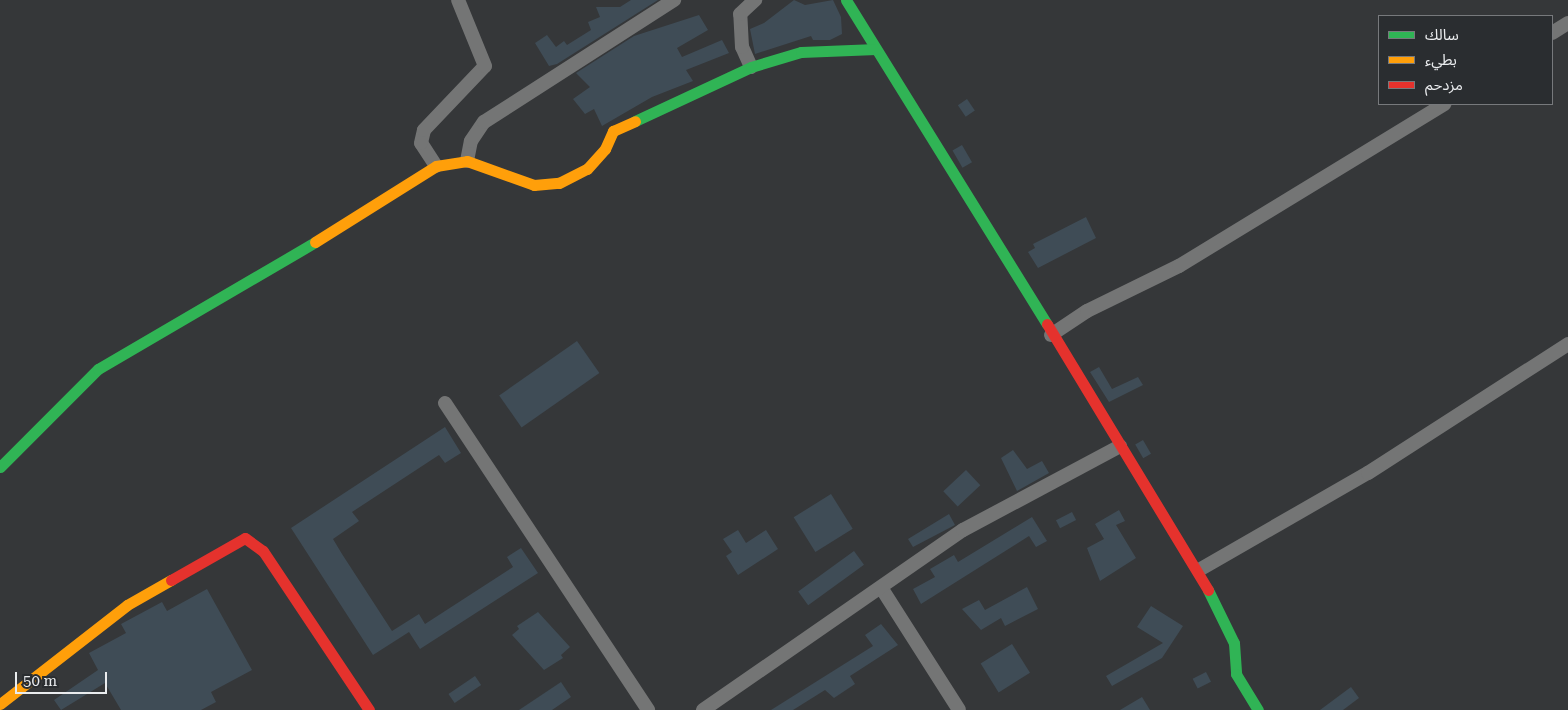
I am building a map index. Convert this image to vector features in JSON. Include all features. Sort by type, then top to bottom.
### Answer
[{"type":"street","points":[[436,166],[423,148],[424,130],[485,66],[458,0]]},
{"type":"street","points":[[467,161],[471,141],[484,122],[674,0]]},
{"type":"street","points":[[752,67],[742,47],[740,14],[755,0]]},
{"type":"street","points":[[846,0],[1051,335],[1199,570],[1234,643],[1236,674],[1258,710]]},
{"type":"street","points":[[1553,32],[1568,23]]},
{"type":"street","points":[[0,467],[98,368],[326,236],[436,166],[467,161],[534,185],[571,179],[605,149],[613,132],[752,67],[801,52],[876,49]]},
{"type":"street","points":[[1051,335],[1087,311],[1188,261],[1442,105]]},
{"type":"street","points":[[1199,570],[1368,473],[1568,344]]},
{"type":"street","points":[[444,403],[648,710]]},
{"type":"street","points":[[703,710],[882,589],[963,530],[1120,446]]},
{"type":"street","points":[[0,704],[120,609],[235,540],[246,538],[263,551],[369,710]]},
{"type":"street","points":[[882,589],[959,710]]},
{"type":"building","points":[[631,0],[658,0],[557,64],[549,66],[535,43],[547,35],[556,47],[564,41],[567,45],[591,30],[588,22],[600,17],[596,7],[620,7]]},
{"type":"building","points":[[794,0],[805,5],[833,0],[841,17],[842,34],[830,40],[813,40],[811,36],[755,54],[750,29],[764,23]]},
{"type":"building","points":[[699,15],[708,30],[677,48],[682,57],[722,40],[729,53],[686,70],[693,81],[652,97],[602,126],[594,109],[585,114],[573,99],[590,87],[576,73],[634,36]]},
{"type":"building","points":[[967,99],[975,111],[966,117],[958,105]]},
{"type":"building","points":[[962,145],[972,162],[962,168],[952,150]]},
{"type":"building","points":[[1086,217],[1096,238],[1038,268],[1028,252],[1035,248],[1033,244]]},
{"type":"building","points":[[577,341],[599,373],[522,427],[499,395]]},
{"type":"building","points":[[1099,367],[1112,389],[1138,377],[1143,385],[1109,402],[1090,372]]},
{"type":"building","points":[[445,427],[461,453],[445,463],[439,455],[352,512],[359,521],[333,539],[342,554],[392,631],[419,614],[425,624],[513,567],[507,557],[521,548],[538,573],[420,649],[409,632],[373,655],[291,528]]},
{"type":"building","points":[[1143,440],[1151,454],[1143,458],[1135,444]]},
{"type":"building","points":[[1013,450],[1027,469],[1042,461],[1049,473],[1017,491],[1001,458]]},
{"type":"building","points":[[966,470],[980,485],[958,507],[943,491]]},
{"type":"building","points":[[831,494],[853,529],[815,552],[794,517]]},
{"type":"building","points":[[1119,510],[1125,521],[1116,525],[1136,558],[1100,581],[1087,548],[1104,539],[1095,524]]},
{"type":"building","points":[[1072,512],[1076,520],[1060,528],[1056,520]]},
{"type":"building","points":[[949,514],[955,525],[913,547],[908,539]]},
{"type":"building","points":[[1032,517],[1047,541],[1036,547],[1029,536],[921,604],[913,589],[935,577],[930,569],[954,555],[958,562]]},
{"type":"building","points":[[738,530],[746,543],[766,530],[778,549],[738,575],[726,556],[732,552],[723,539]]},
{"type":"building","points":[[854,551],[864,565],[808,605],[798,592]]},
{"type":"building","points":[[1027,587],[1038,609],[1005,626],[1001,618],[981,630],[962,609],[979,600],[985,610]]},
{"type":"building","points":[[207,589],[252,670],[211,692],[216,702],[201,710],[121,710],[105,683],[61,710],[54,700],[98,670],[89,653],[126,633],[121,624],[162,602],[167,611]]},
{"type":"building","points":[[1151,606],[1183,626],[1162,658],[1112,686],[1106,676],[1163,643],[1137,627]]},
{"type":"building","points":[[538,612],[570,647],[561,655],[563,658],[544,670],[512,635],[519,629],[517,626]]},
{"type":"building","points":[[881,624],[898,645],[850,676],[855,684],[834,698],[825,690],[793,710],[771,710],[873,646],[865,635]]},
{"type":"building","points":[[1012,644],[1030,673],[999,692],[981,664]]},
{"type":"building","points":[[1206,672],[1211,682],[1198,689],[1193,679]]},
{"type":"building","points":[[475,676],[481,685],[455,703],[448,694]]},
{"type":"building","points":[[561,682],[571,697],[552,710],[519,710]]},
{"type":"building","points":[[1351,687],[1359,698],[1343,710],[1320,710]]},
{"type":"building","points":[[1142,697],[1150,710],[1120,710]]},
{"type":"traffic: fast","points":[[846,0],[1047,324]]},
{"type":"traffic: fast","points":[[635,121],[751,67],[801,52],[876,49]]},
{"type":"traffic: fast","points":[[0,467],[98,369],[315,242]]},
{"type":"traffic: fast","points":[[1208,590],[1234,643],[1236,674],[1258,710]]},
{"type":"traffic: slow","points":[[315,242],[436,166],[467,161],[534,185],[559,183],[587,169],[605,149],[613,131],[635,121]]},
{"type":"traffic: slow","points":[[0,704],[127,605],[171,580]]},
{"type":"traffic: jam","points":[[1047,324],[1208,590]]},
{"type":"traffic: jam","points":[[171,580],[245,538],[263,551],[369,710]]}]
